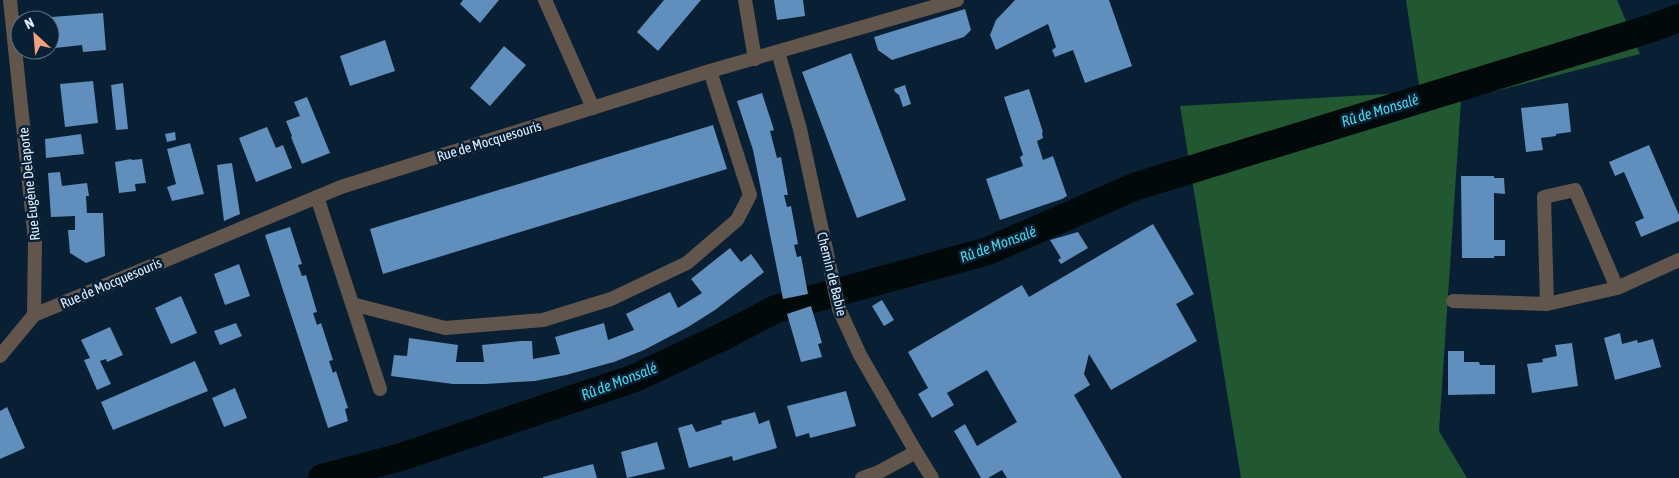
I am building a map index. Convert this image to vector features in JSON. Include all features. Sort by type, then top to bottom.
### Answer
[{"type":"street","name":"Rue Eugène Delaporte","points":[[10,0],[35,241],[34,315]]},
{"type":"street","points":[[546,0],[593,108]]},
{"type":"street","points":[[745,0],[755,59]]},
{"type":"street","name":"Rue de Mocquesouris","points":[[34,315],[341,187],[710,71],[957,0]]},
{"type":"street","name":"Chemin de Babie","points":[[778,52],[800,129],[838,307],[860,355],[932,478]]},
{"type":"street","points":[[352,304],[444,328],[543,320],[611,299],[686,263],[737,220],[750,195],[710,71]]},
{"type":"street","points":[[1547,304],[1544,197],[1552,195],[1575,190],[1618,288]]},
{"type":"street","points":[[317,197],[380,389]]},
{"type":"street","points":[[1453,301],[1547,304],[1618,288],[1679,260]]},
{"type":"street","points":[[0,356],[34,315]]},
{"type":"street","points":[[862,478],[879,472],[916,452]]},
{"type":"green space","points":[[1406,0],[1617,0],[1640,54],[1461,100],[1439,431],[1467,478],[1241,478],[1180,106],[1420,92]]},
{"type":"building","points":[[463,0],[499,0],[480,23],[460,4]]},
{"type":"building","points":[[664,0],[701,0],[658,51],[637,32]]},
{"type":"building","points":[[774,0],[803,0],[805,16],[777,20]]},
{"type":"building","points":[[1015,0],[1109,0],[1132,66],[1085,83],[1073,50],[1055,57],[1052,50],[1056,47],[1048,24],[996,50],[990,35],[996,20]]},
{"type":"building","points":[[965,9],[971,30],[964,37],[892,60],[878,50],[874,37]]},
{"type":"building","points":[[103,13],[106,50],[83,52],[82,45],[60,47],[60,16]]},
{"type":"building","points":[[385,40],[395,71],[350,86],[340,56]]},
{"type":"building","points":[[504,46],[526,65],[490,106],[470,88]]},
{"type":"building","points":[[851,53],[906,200],[857,218],[802,72]]},
{"type":"building","points":[[93,81],[98,123],[65,127],[60,84]]},
{"type":"building","points":[[123,83],[128,129],[116,130],[111,85]]},
{"type":"building","points":[[905,85],[911,104],[903,107],[899,95],[894,89]]},
{"type":"building","points":[[1029,89],[1043,132],[1043,138],[1037,141],[1043,160],[1053,156],[1067,196],[1000,220],[986,179],[1023,166],[1020,157],[1023,155],[1004,97]]},
{"type":"building","points":[[762,93],[774,130],[770,131],[777,158],[781,157],[788,195],[784,195],[787,207],[791,206],[798,244],[794,245],[797,257],[801,256],[808,294],[783,299],[753,150],[737,101]]},
{"type":"building","points":[[307,97],[330,153],[302,164],[286,121],[300,116],[294,102]]},
{"type":"building","points":[[1568,103],[1571,132],[1541,138],[1543,150],[1526,152],[1521,108]]},
{"type":"building","points":[[713,125],[727,169],[383,274],[370,229]]},
{"type":"building","points":[[267,127],[276,148],[283,145],[292,168],[256,182],[239,138]]},
{"type":"building","points":[[175,132],[176,140],[167,142],[165,134]]},
{"type":"building","points":[[81,134],[84,154],[46,158],[45,139]]},
{"type":"building","points":[[190,143],[204,194],[172,201],[167,187],[176,184],[167,149]]},
{"type":"building","points":[[1649,145],[1679,215],[1679,221],[1641,237],[1635,222],[1644,218],[1624,172],[1615,176],[1609,162]]},
{"type":"building","points":[[142,159],[146,183],[135,184],[136,191],[119,193],[115,162]]},
{"type":"building","points":[[232,163],[240,214],[224,221],[217,165]]},
{"type":"building","points":[[60,172],[62,186],[87,183],[89,196],[86,196],[87,213],[103,213],[105,256],[86,263],[70,253],[68,230],[75,230],[75,216],[51,217],[48,173]]},
{"type":"building","points":[[1461,176],[1494,176],[1494,178],[1504,178],[1505,194],[1494,193],[1494,240],[1505,240],[1505,256],[1462,258]]},
{"type":"building","points":[[1153,224],[1194,294],[1176,304],[1197,341],[1111,390],[1089,354],[1084,374],[1090,385],[1074,395],[1122,478],[1007,478],[1002,470],[988,478],[981,478],[954,431],[965,424],[977,446],[1017,422],[987,370],[947,393],[954,405],[932,418],[918,394],[928,388],[908,352],[1022,285],[1029,297]]},
{"type":"building","points":[[290,227],[302,264],[298,265],[302,276],[306,275],[317,312],[313,313],[317,325],[321,323],[333,360],[329,361],[333,373],[336,371],[348,408],[345,409],[348,421],[328,428],[265,235]]},
{"type":"building","points":[[1078,232],[1088,248],[1061,264],[1058,260],[1061,258],[1050,240]]},
{"type":"building","points":[[730,248],[741,262],[751,254],[764,272],[715,310],[688,327],[644,350],[614,362],[535,381],[453,384],[391,376],[394,355],[407,356],[409,338],[458,345],[456,362],[484,362],[482,345],[521,341],[532,341],[533,359],[560,354],[555,337],[604,323],[608,340],[634,330],[626,314],[670,292],[678,308],[702,293],[691,279]]},
{"type":"building","points":[[239,264],[250,296],[225,305],[214,274]]},
{"type":"building","points":[[181,296],[197,333],[171,344],[155,308]]},
{"type":"building","points":[[882,300],[894,320],[884,326],[872,306]]},
{"type":"building","points":[[811,306],[822,343],[818,344],[822,357],[801,362],[787,314]]},
{"type":"building","points":[[236,323],[242,336],[220,345],[214,331]]},
{"type":"building","points":[[110,327],[123,355],[107,362],[106,359],[100,361],[111,384],[97,390],[84,360],[90,358],[81,340]]},
{"type":"building","points":[[1620,333],[1622,344],[1637,340],[1638,343],[1653,339],[1661,367],[1615,380],[1604,338]]},
{"type":"building","points":[[1572,343],[1578,386],[1532,393],[1527,364],[1543,362],[1542,359],[1557,356],[1555,345]]},
{"type":"building","points":[[1448,351],[1464,351],[1464,362],[1495,365],[1495,394],[1448,395]]},
{"type":"building","points":[[195,361],[208,391],[113,430],[101,402]]},
{"type":"building","points":[[235,388],[247,418],[224,427],[212,398]]},
{"type":"building","points":[[846,391],[856,426],[810,438],[809,433],[796,437],[787,406]]},
{"type":"building","points":[[7,407],[25,448],[0,459],[0,411]]},
{"type":"building","points":[[755,412],[759,424],[769,420],[777,448],[733,461],[732,456],[689,468],[678,428],[692,424],[696,432],[722,424],[721,421]]},
{"type":"building","points":[[657,442],[665,469],[627,478],[621,452]]},
{"type":"building","points":[[593,464],[597,478],[543,478],[543,477]]},
{"type":"waterway","name":"Rû de Monsalé","points":[[322,478],[401,457],[635,378],[776,309],[988,251],[1134,187],[1649,29],[1679,18]]}]
